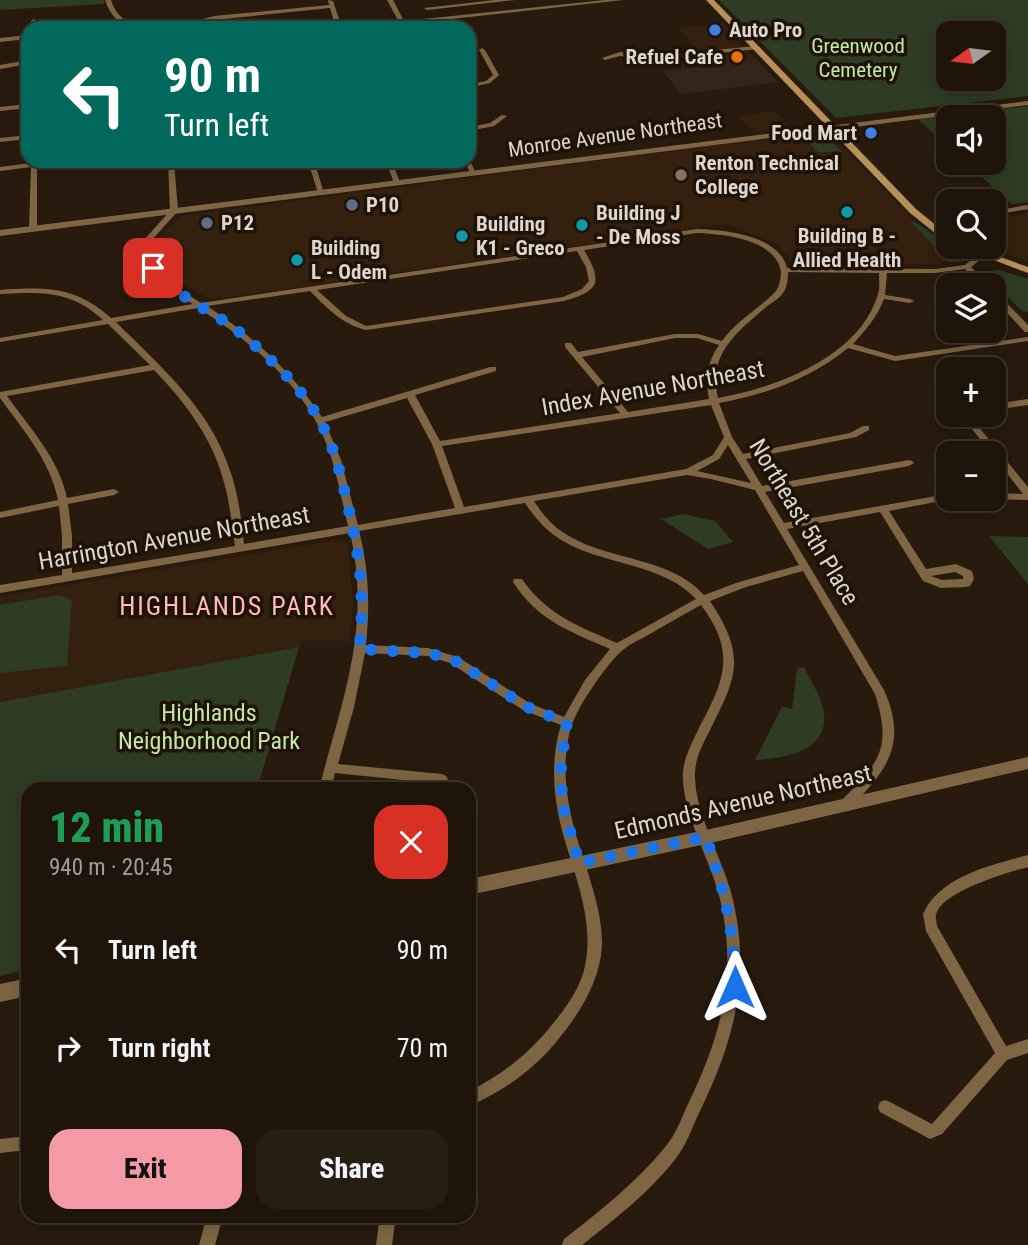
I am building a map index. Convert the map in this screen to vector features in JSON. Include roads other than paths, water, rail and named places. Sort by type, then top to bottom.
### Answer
[{"type":"main road","points":[[710,0],[921,219],[936,230]]},
{"type":"main road","points":[[994,259],[1028,270]]},
{"type":"street","points":[[108,0],[108,6],[125,21]]},
{"type":"street","points":[[390,0],[400,21]]},
{"type":"street","points":[[422,0],[431,18]]},
{"type":"street","points":[[427,8],[449,3],[512,0]]},
{"type":"street","points":[[529,0],[536,9]]},
{"type":"street","points":[[419,21],[620,0]]},
{"type":"street","points":[[202,21],[331,3],[337,21]]},
{"type":"street","points":[[0,40],[21,38]]},
{"type":"street","points":[[605,58],[627,54],[654,58],[756,48]]},
{"type":"street","points":[[476,85],[488,82],[496,75],[482,50]]},
{"type":"street","points":[[0,67],[21,63]]},
{"type":"street","name":"Monroe Avenue Northeast","points":[[0,233],[1028,103]]},
{"type":"street","points":[[0,109],[21,107]]},
{"type":"street","points":[[476,128],[492,125],[504,116]]},
{"type":"street","points":[[0,140],[21,138]]},
{"type":"street","points":[[0,169],[21,165]]},
{"type":"street","points":[[33,229],[34,168]]},
{"type":"street","points":[[171,168],[174,211],[147,241],[146,252],[158,275],[236,330],[293,383],[320,421],[341,476],[361,565],[363,593],[359,649],[349,705],[327,782]]},
{"type":"street","points":[[313,168],[321,193]]},
{"type":"street","points":[[392,168],[397,183]]},
{"type":"street","points":[[471,168],[473,173]]},
{"type":"street","points":[[1006,211],[1028,207]]},
{"type":"street","points":[[0,340],[201,306],[711,231],[743,236],[760,243],[780,259],[785,270],[920,272],[967,267],[977,259]]},
{"type":"street","points":[[312,289],[334,312],[351,324],[366,328],[551,301],[580,295],[590,288],[594,281],[594,274],[580,249]]},
{"type":"street","points":[[967,267],[973,273]]},
{"type":"street","name":"Northeast 5th Place","points":[[785,270],[786,280],[781,291],[721,343],[712,361],[709,378],[713,402],[728,437],[762,489],[880,693],[889,716],[887,751],[877,773],[846,804]]},
{"type":"street","points":[[883,273],[883,297],[911,301]]},
{"type":"street","points":[[0,292],[55,292],[71,295],[89,304],[177,388],[201,419],[219,455],[230,483],[240,548]]},
{"type":"street","name":"Index Avenue Northeast","points":[[437,444],[713,402],[778,386],[798,377],[847,345],[869,320],[883,297]]},
{"type":"street","points":[[1006,307],[1028,330]]},
{"type":"street","points":[[577,355],[675,336],[698,336],[721,343]]},
{"type":"street","points":[[847,345],[895,359],[1028,339]]},
{"type":"street","points":[[568,345],[626,415]]},
{"type":"street","points":[[67,578],[68,539],[63,504],[52,467],[1,395],[155,367]]},
{"type":"street","points":[[320,421],[493,369]]},
{"type":"street","points":[[410,393],[437,444],[460,511]]},
{"type":"street","points":[[1006,405],[1028,402]]},
{"type":"street","points":[[975,427],[1028,495]]},
{"type":"street","points":[[742,457],[853,435],[866,428]]},
{"type":"street","name":"Harrington Avenue Northeast","points":[[0,589],[687,472],[708,464],[716,457],[728,437]]},
{"type":"street","points":[[762,489],[909,463]]},
{"type":"street","name":"Harrington Avenue Northeast","points":[[687,472],[762,489]]},
{"type":"street","points":[[0,515],[114,492]]},
{"type":"street","points":[[1006,496],[1028,495]]},
{"type":"street","points":[[783,526],[936,499]]},
{"type":"street","points":[[528,500],[541,518],[572,542],[666,575],[704,601],[722,628],[729,660],[726,691],[695,746],[688,772],[706,837],[727,897],[734,943],[735,987],[729,1024],[712,1073],[672,1151],[615,1209],[570,1245]]},
{"type":"street","points":[[884,510],[923,573]]},
{"type":"street","points":[[476,1096],[485,1093],[552,1039],[583,993],[595,949],[590,900],[562,802],[561,763],[567,723],[593,679],[617,649],[661,621],[757,577],[806,567]]},
{"type":"street","points":[[518,582],[529,601],[552,618],[617,649]]},
{"type":"street","points":[[359,649],[428,653],[454,660],[527,707],[567,723]]},
{"type":"street","name":"Edmonds Avenue Northeast","points":[[476,885],[706,837],[1028,763]]},
{"type":"street","points":[[331,768],[442,779]]},
{"type":"street","points":[[1003,1054],[931,928],[929,914],[939,896],[1001,868],[1028,860]]},
{"type":"street","points":[[0,993],[21,988]]},
{"type":"street","points":[[885,1107],[930,1132],[937,1129],[1003,1054],[1028,1046]]},
{"type":"street","points":[[0,1146],[21,1144]]},
{"type":"street","points":[[207,1245],[213,1223]]},
{"type":"street","points":[[384,1245],[387,1223]]},
{"type":"place","name":"Auto Pro","points":[[715,30]]},
{"type":"place","name":"Refuel Cafe","points":[[737,57]]},
{"type":"place","name":"Food Mart","points":[[871,133]]},
{"type":"place","name":"Renton Technical College","points":[[681,175]]},
{"type":"place","name":"P10","points":[[352,205]]},
{"type":"place","name":"Building B - Allied Health","points":[[847,212]]},
{"type":"place","name":"P12","points":[[207,223]]},
{"type":"place","name":"Building J - De Moss","points":[[582,225]]},
{"type":"place","name":"Building K1 - Greco","points":[[462,236]]},
{"type":"place","name":"Building L - Odem","points":[[297,260]]},
{"type":"district","name":"HIGHLANDS PARK","points":[[227,606]]},
{"type":"park label","name":"Greenwood Cemetery","points":[[858,58]]},
{"type":"park label","name":"Highlands Neighborhood Park","points":[[209,727]]}]
